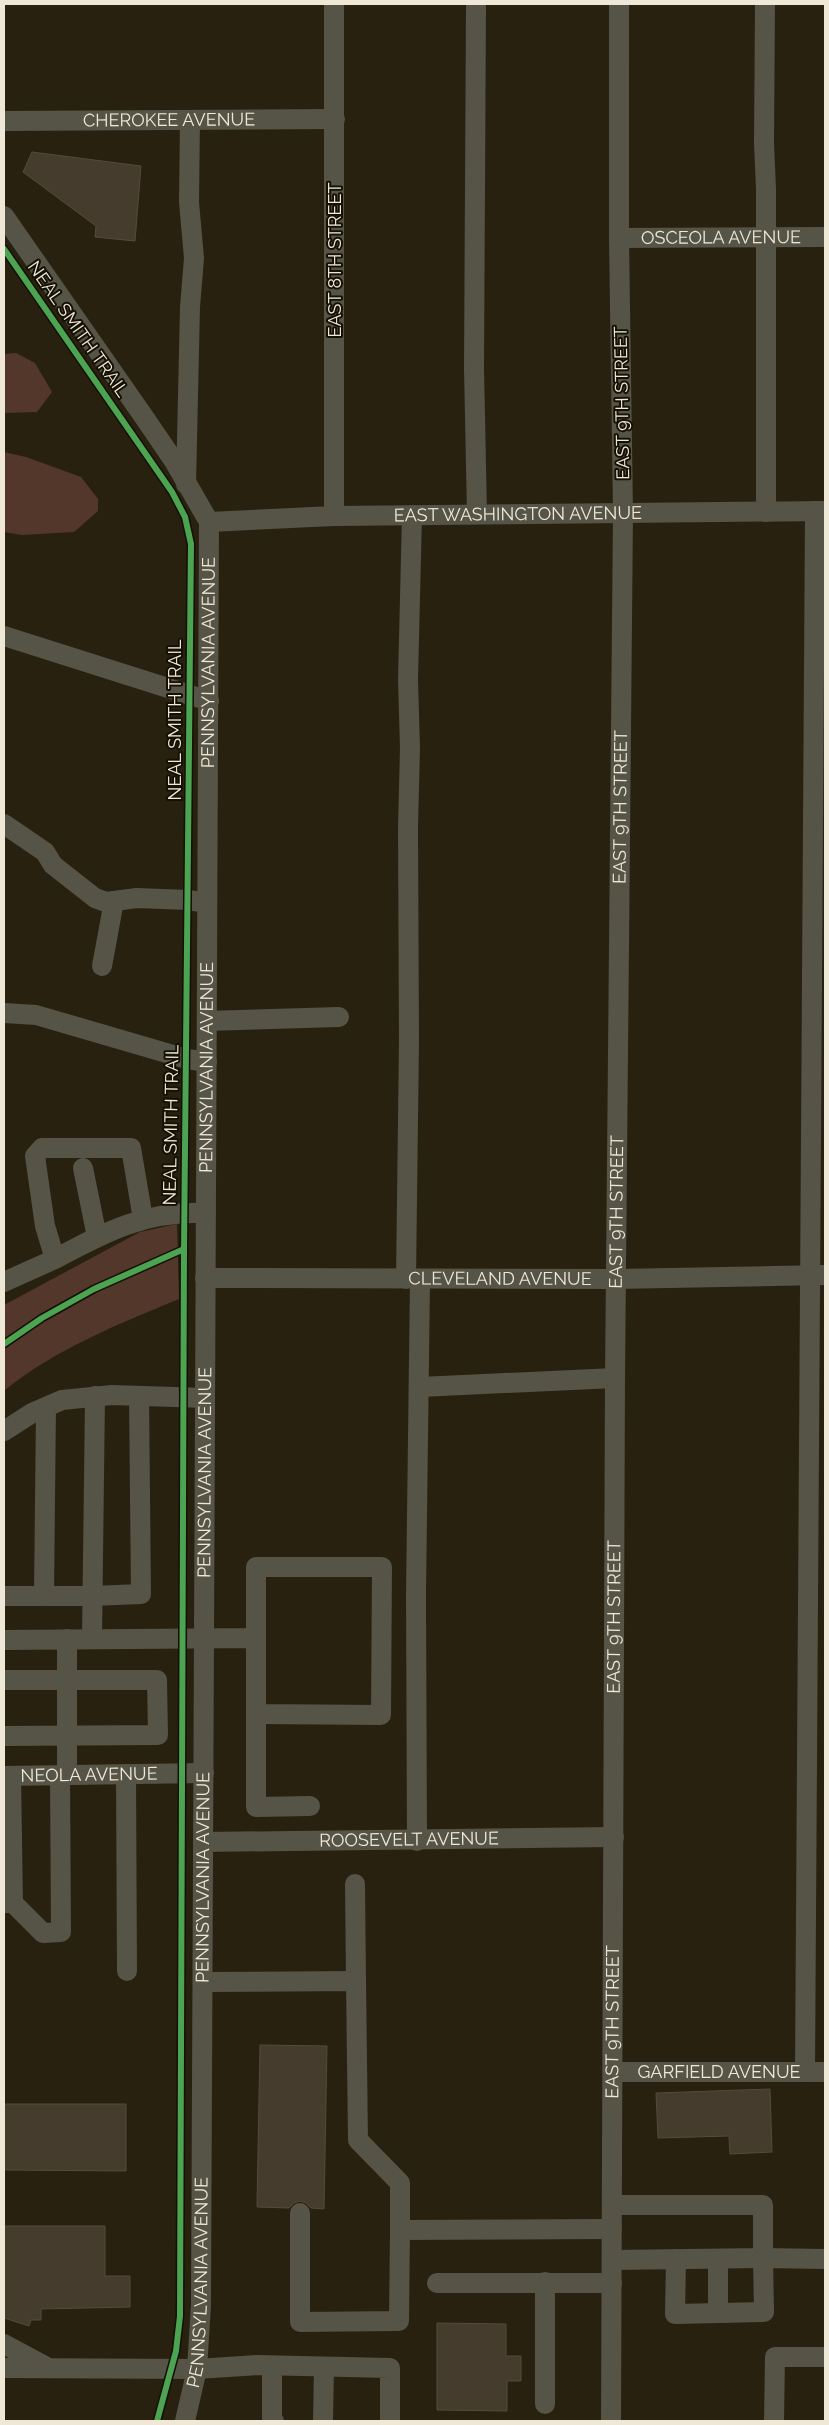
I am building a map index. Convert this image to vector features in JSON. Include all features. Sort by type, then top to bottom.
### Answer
[{"type":"street","name":"EAST 8TH STREET","points":[[334,4],[334,516]]},
{"type":"street","points":[[476,4],[474,368],[477,514]]},
{"type":"street","name":"EAST 9TH STREET","points":[[611,2421],[615,1378],[623,512],[619,238],[619,4]]},
{"type":"street","points":[[766,4],[764,142],[766,512]]},
{"type":"street","name":"CHEROKEE AVENUE","points":[[4,121],[335,119]]},
{"type":"street","points":[[186,484],[190,307],[194,258],[189,202],[190,120]]},
{"type":"street","points":[[4,216],[144,417],[209,522]]},
{"type":"street","name":"OSCEOLA AVENUE","points":[[619,238],[825,237]]},
{"type":"street","points":[[805,2072],[817,1276],[820,511]]},
{"type":"street","name":"EAST WASHINGTON AVENUE","points":[[209,522],[334,516],[820,511]]},
{"type":"street","points":[[412,515],[408,680],[410,748],[408,828],[413,1279],[420,1387],[417,1841]]},
{"type":"street","name":"PENNSYLVANIA AVENUE","points":[[185,2421],[197,2369],[201,2305],[209,522]]},
{"type":"street","points":[[4,636],[209,701]]},
{"type":"street","points":[[4,824],[45,852],[53,865],[95,898],[106,902],[137,898],[188,900],[207,904]]},
{"type":"street","points":[[102,966],[114,901]]},
{"type":"street","points":[[4,1013],[36,1015],[187,1059],[206,1062]]},
{"type":"street","points":[[207,1021],[339,1017]]},
{"type":"street","points":[[55,1259],[45,1226],[35,1156],[42,1148],[131,1148],[143,1220]]},
{"type":"street","points":[[83,1168],[97,1237]]},
{"type":"street","points":[[4,1282],[55,1259],[97,1237],[152,1216],[185,1212],[206,1213]]},
{"type":"street","name":"CLEVELAND AVENUE","points":[[206,1278],[616,1279],[817,1276]]},
{"type":"street","points":[[420,1387],[615,1378]]},
{"type":"street","points":[[4,1431],[32,1413],[62,1400],[95,1396],[205,1398]]},
{"type":"street","points":[[92,1639],[95,1396]]},
{"type":"street","points":[[4,1596],[141,1594],[139,1396]]},
{"type":"street","points":[[44,1596],[46,1407]]},
{"type":"street","points":[[256,1714],[381,1715],[382,1567],[256,1567],[256,1638],[256,1714],[256,1807],[310,1806]]},
{"type":"street","points":[[4,1640],[256,1638]]},
{"type":"street","points":[[8,1776],[8,1904],[43,1932],[61,1932],[68,1640]]},
{"type":"street","points":[[4,1680],[67,1678],[158,1680],[158,1735],[4,1736]]},
{"type":"street","name":"NEOLA AVENUE","points":[[8,1776],[204,1773]]},
{"type":"street","points":[[126,1774],[127,1971]]},
{"type":"street","name":"ROOSEVELT AVENUE","points":[[204,1842],[417,1841],[614,1837]]},
{"type":"street","points":[[300,2213],[300,2322],[400,2322],[400,2183],[358,2140],[354,1884]]},
{"type":"street","points":[[203,1982],[356,1981]]},
{"type":"street","name":"GARFIELD AVENUE","points":[[613,2072],[825,2072]]},
{"type":"street","points":[[612,2205],[763,2205],[764,2312],[675,2314],[676,2259]]},
{"type":"street","points":[[400,2230],[612,2228]]},
{"type":"street","points":[[612,2260],[825,2259]]},
{"type":"street","points":[[718,2260],[718,2312]]},
{"type":"street","points":[[436,2282],[612,2283]]},
{"type":"street","points":[[545,2282],[545,2404]]},
{"type":"street","points":[[4,2344],[49,2368]]},
{"type":"street","points":[[774,2421],[775,2358],[825,2358]]},
{"type":"street","points":[[272,2366],[272,2418],[274,2421]]},
{"type":"street","points":[[4,2368],[197,2369],[272,2366],[390,2368],[390,2421]]},
{"type":"street","points":[[323,2421],[324,2367]]},
{"type":"shaded area","points":[[16,353],[35,363],[52,392],[37,412],[4,413],[4,354]]},
{"type":"shaded area","points":[[4,452],[26,457],[81,477],[98,499],[98,511],[74,532],[22,535],[4,532]]},
{"type":"shaded area","points":[[177,1224],[179,1299],[111,1328],[66,1350],[23,1376],[4,1391],[4,1305],[140,1232]]},
{"type":"building","points":[[32,152],[141,166],[135,241],[95,237],[96,226],[23,172]]},
{"type":"building","points":[[260,2045],[327,2046],[324,2209],[311,2208],[306,2203],[300,2201],[294,2203],[289,2208],[257,2207]]},
{"type":"building","points":[[770,2089],[772,2152],[730,2154],[729,2136],[658,2138],[656,2093]]},
{"type":"building","points":[[4,2104],[126,2104],[126,2171],[4,2170]]},
{"type":"building","points":[[4,2226],[105,2226],[105,2276],[130,2276],[130,2307],[41,2309],[41,2320],[31,2320],[29,2326],[4,2318]]},
{"type":"building","points":[[437,2323],[506,2324],[506,2356],[521,2356],[521,2381],[507,2381],[507,2411],[437,2410]]},
{"type":"cycle path","name":"NEAL SMITH TRAIL","points":[[4,249],[172,492],[185,517],[191,544],[184,1249],[180,2316],[176,2351],[157,2421]]},
{"type":"cycle path","points":[[4,1344],[42,1318],[94,1289],[184,1249]]}]
